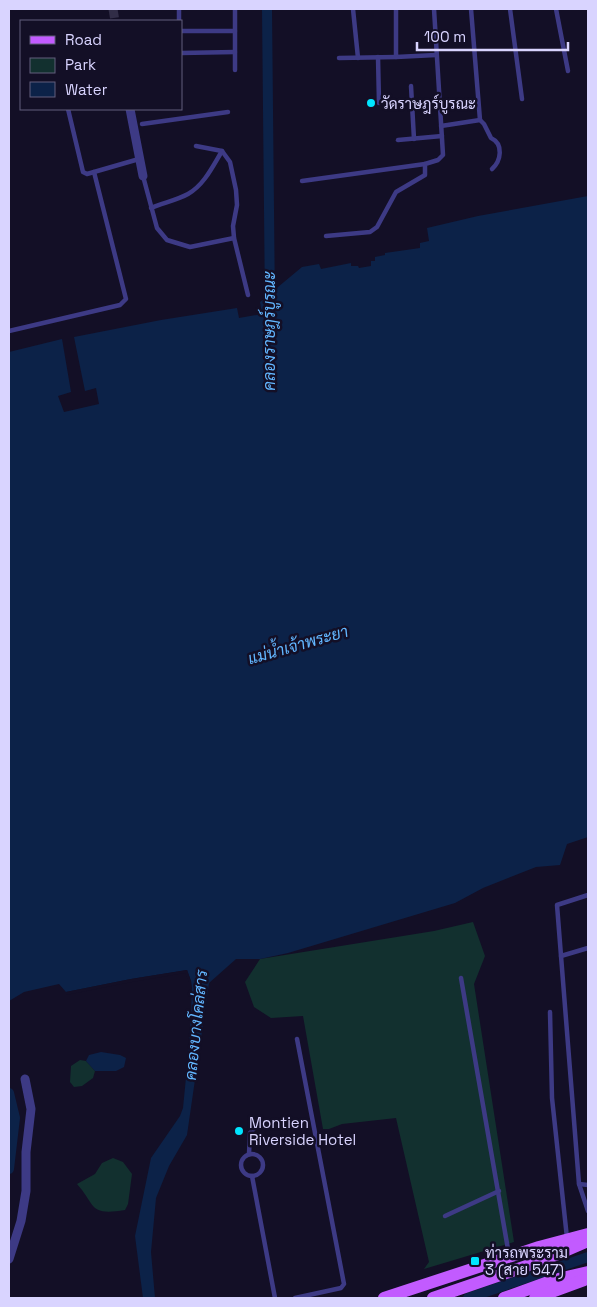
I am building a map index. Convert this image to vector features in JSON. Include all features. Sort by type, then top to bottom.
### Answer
[{"type":"main road","points":[[384,1298],[510,1256],[588,1234]]},
{"type":"main road","points":[[433,1298],[544,1260],[588,1241]]},
{"type":"main road","points":[[509,1297],[554,1280],[588,1272]]},
{"type":"main road","points":[[535,1298],[588,1278]]},
{"type":"street","points":[[131,110],[138,124],[139,159],[142,176]]},
{"type":"street","points":[[9,1259],[21,1221],[26,1191],[26,1152],[31,1109],[25,1079]]},
{"type":"lane","points":[[235,9],[235,70]]},
{"type":"lane","points":[[354,9],[358,58]]},
{"type":"lane","points":[[396,9],[396,57]]},
{"type":"lane","points":[[302,181],[425,164],[438,160],[443,155],[434,9]]},
{"type":"lane","points":[[471,9],[480,120],[484,124],[488,135],[498,144],[500,156],[498,164],[492,169]]},
{"type":"lane","points":[[510,9],[522,99]]},
{"type":"lane","points":[[556,9],[568,71]]},
{"type":"lane","points":[[182,31],[235,31]]},
{"type":"lane","points":[[182,52],[235,52]]},
{"type":"lane","points":[[339,58],[436,55]]},
{"type":"lane","points":[[378,58],[379,103]]},
{"type":"lane","points":[[412,86],[414,139]]},
{"type":"lane","points":[[68,110],[83,172],[87,174],[139,159]]},
{"type":"lane","points":[[138,124],[228,112]]},
{"type":"lane","points":[[441,126],[480,120]]},
{"type":"lane","points":[[398,140],[442,136]]},
{"type":"lane","points":[[196,146],[222,151],[230,162],[237,205],[233,226],[234,238],[248,295]]},
{"type":"lane","points":[[151,208],[188,194],[196,188],[207,176],[222,151]]},
{"type":"lane","points":[[326,236],[370,232],[377,228],[396,192],[425,175],[425,164]]},
{"type":"lane","points":[[9,332],[120,305],[126,300],[94,172]]},
{"type":"lane","points":[[142,176],[156,228],[167,240],[190,247],[234,238]]},
{"type":"lane","points":[[588,895],[557,905],[579,1184],[586,1196],[588,1210]]},
{"type":"lane","points":[[561,956],[588,948]]},
{"type":"lane","points":[[462,978],[510,1256]]},
{"type":"lane","points":[[550,1012],[552,1098],[567,1239]]},
{"type":"lane","points":[[296,1298],[341,1288],[344,1284],[297,1039]]},
{"type":"lane","points":[[249,1154],[250,1133],[258,1124]]},
{"type":"lane","points":[[249,1154],[260,1157],[262,1161],[262,1170],[252,1176],[246,1174],[241,1169],[240,1164],[242,1159],[249,1154]]},
{"type":"lane","points":[[252,1176],[275,1298]]},
{"type":"lane","points":[[579,1184],[588,1185]]},
{"type":"lane","points":[[445,1216],[499,1192]]},
{"type":"green space","points":[[473,922],[485,956],[474,984],[514,1242],[424,1269],[429,1262],[396,1118],[342,1124],[329,1129],[323,1129],[303,1016],[271,1018],[254,1007],[245,982],[260,959],[434,931]]},
{"type":"green space","points":[[80,1060],[86,1061],[95,1071],[93,1078],[82,1086],[74,1087],[70,1082],[71,1066]]},
{"type":"green space","points":[[113,1158],[123,1162],[132,1174],[128,1204],[125,1210],[99,1210],[94,1207],[77,1184],[95,1174],[102,1163]]},
{"type":"water","points":[[588,196],[588,837],[567,844],[560,865],[536,867],[483,888],[455,903],[288,953],[260,959],[236,959],[209,983],[187,1135],[169,1166],[156,1198],[151,1252],[155,1298],[143,1298],[135,1236],[151,1158],[180,1116],[183,1108],[189,1047],[191,981],[187,970],[66,992],[59,984],[24,992],[9,1001],[9,352],[62,339],[71,392],[58,396],[64,412],[99,404],[96,388],[85,391],[74,337],[237,308],[239,318],[262,314],[260,302],[302,267],[319,264],[321,269],[351,263],[351,266],[358,266],[359,268],[371,266],[371,261],[375,261],[375,257],[385,255],[385,253],[420,248],[420,243],[429,241],[427,228],[478,216]]},
{"type":"water","points":[[101,1052],[120,1055],[126,1058],[124,1067],[116,1071],[95,1071],[86,1061],[89,1055]]},
{"type":"pier","points":[[187,970],[192,989],[189,990],[189,982],[185,973],[66,995],[66,992]]},
{"type":"waterway","name":"คลองราษฎร์บูรณะ","points":[[267,9],[270,308]]},
{"type":"waterway","points":[[9,1093],[15,1118],[9,1169]]},
{"type":"waterway","points":[[468,1298],[588,1257]]},
{"type":"tunnel","points":[[113,9],[115,20]]},
{"type":"place","name":"วัดราษฎร์บูรณะ","points":[[371,103]]},
{"type":"place","name":"Montien Riverside Hotel","points":[[239,1131]]},
{"type":"place","name":"ท่ารถพระราม 3 (สาย 547)","points":[[475,1261]]},
{"type":"water label","name":"แม่น้ำเจ้าพระยา","points":[[298,645]]},
{"type":"water label","name":"คลองบางโคล่สาร","points":[[196,1025]]}]
